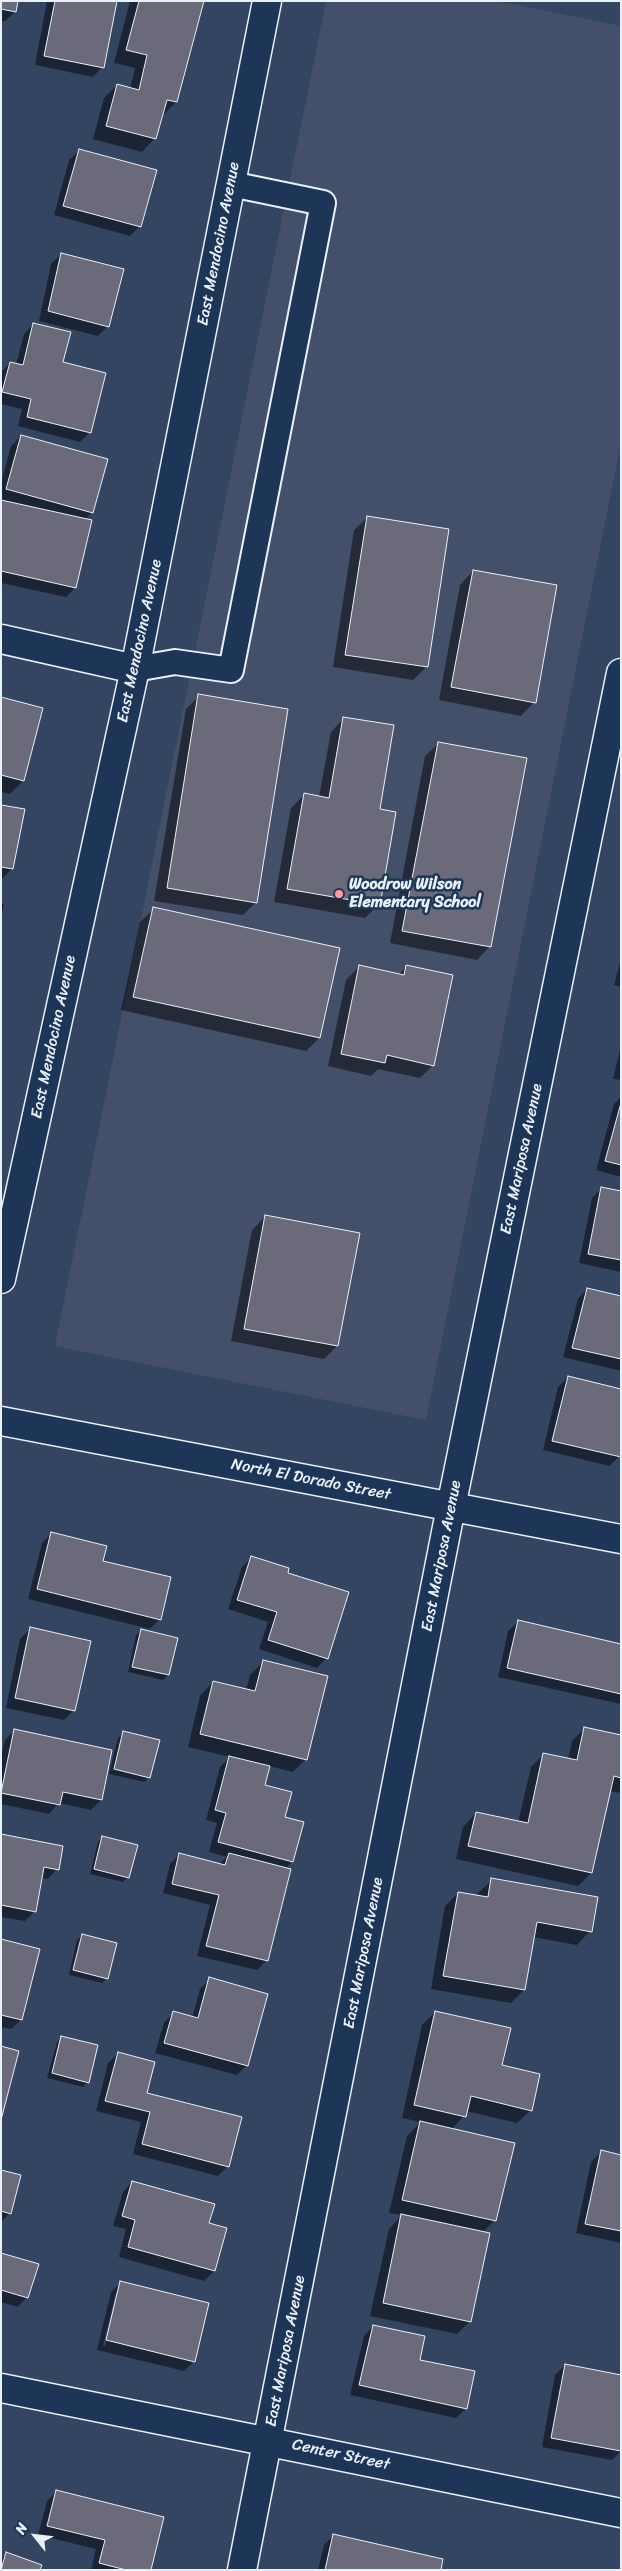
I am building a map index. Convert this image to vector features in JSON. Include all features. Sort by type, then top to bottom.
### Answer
[{"type":"street","name":"East Mendocino Avenue","points":[[1,1279],[135,668],[267,1]]},
{"type":"street","points":[[1,639],[135,668]]},
{"type":"street","name":"East Mariposa Avenue","points":[[242,2570],[451,1507],[613,749],[621,672]]},
{"type":"street","name":"North El Dorado Street","points":[[1,1421],[621,1539]]},
{"type":"street","name":"Center Street","points":[[1,2388],[621,2513]]},
{"type":"lane","points":[[135,668],[175,662],[230,670],[240,621],[323,202],[231,184]]},
{"type":"shaded area","name":"Woodrow Wilson Elementary School","points":[[326,1],[496,1],[621,26],[621,442],[426,1420],[55,1346]]},
{"type":"building","points":[[1,1],[18,1],[16,12],[1,9]]},
{"type":"building","points":[[55,1],[117,1],[104,68],[44,56]]},
{"type":"building","points":[[139,1],[204,1],[177,102],[167,100],[156,139],[106,126],[117,84],[139,90],[147,55],[126,50]]},
{"type":"building","points":[[79,149],[157,170],[141,227],[63,206]]},
{"type":"building","points":[[61,253],[124,269],[109,327],[48,311]]},
{"type":"building","points":[[33,323],[71,332],[63,362],[106,373],[91,433],[27,417],[31,399],[2,392],[10,362],[23,365]]},
{"type":"building","points":[[21,435],[108,459],[93,513],[6,489]]},
{"type":"building","points":[[1,500],[92,520],[76,588],[1,571]]},
{"type":"building","points":[[367,516],[449,529],[428,667],[345,655]]},
{"type":"building","points":[[473,570],[557,585],[536,703],[451,687]]},
{"type":"building","points":[[198,694],[288,709],[257,903],[167,888]]},
{"type":"building","points":[[1,697],[43,708],[24,781],[1,775]]},
{"type":"building","points":[[343,717],[394,725],[380,809],[396,812],[380,905],[287,889],[304,793],[329,798]]},
{"type":"building","points":[[438,742],[527,758],[491,947],[402,931]]},
{"type":"building","points":[[1,805],[25,809],[13,869],[1,867]]},
{"type":"building","points":[[153,907],[340,948],[320,1038],[133,997]]},
{"type":"building","points":[[359,965],[404,975],[406,965],[453,975],[434,1066],[387,1055],[385,1063],[341,1054]]},
{"type":"building","points":[[621,1103],[621,1165],[605,1161]]},
{"type":"building","points":[[601,1187],[621,1191],[621,1260],[588,1254]]},
{"type":"building","points":[[265,1215],[360,1233],[338,1346],[244,1329]]},
{"type":"building","points":[[587,1288],[621,1296],[621,1359],[572,1348]]},
{"type":"building","points":[[568,1376],[621,1389],[621,1457],[552,1441]]},
{"type":"building","points":[[51,1532],[107,1546],[103,1561],[171,1577],[161,1620],[37,1589]]},
{"type":"building","points":[[251,1556],[289,1568],[288,1573],[349,1592],[328,1659],[268,1640],[277,1612],[237,1600]]},
{"type":"building","points":[[518,1620],[621,1644],[621,1694],[507,1668]]},
{"type":"building","points":[[30,1627],[91,1641],[75,1711],[15,1698]]},
{"type":"building","points":[[141,1629],[178,1638],[169,1675],[132,1667]]},
{"type":"building","points":[[263,1660],[328,1676],[307,1760],[200,1734],[213,1681],[255,1691]]},
{"type":"building","points":[[584,1727],[621,1735],[621,1778],[614,1776],[592,1873],[468,1846],[476,1812],[528,1823],[543,1753],[577,1760]]},
{"type":"building","points":[[14,1729],[112,1750],[102,1800],[63,1792],[60,1805],[1,1793]]},
{"type":"building","points":[[123,1731],[160,1740],[150,1778],[114,1769]]},
{"type":"building","points":[[229,1756],[270,1766],[265,1785],[292,1792],[285,1817],[304,1822],[293,1862],[218,1842],[226,1813],[215,1810]]},
{"type":"building","points":[[1,1834],[63,1846],[59,1870],[44,1867],[36,1912],[1,1905]]},
{"type":"building","points":[[102,1836],[138,1845],[129,1878],[94,1869]]},
{"type":"building","points":[[179,1853],[225,1865],[229,1853],[291,1869],[268,1961],[206,1946],[219,1895],[172,1884]]},
{"type":"building","points":[[491,1878],[598,1897],[592,1932],[537,1922],[525,1990],[443,1976],[458,1892],[488,1897]]},
{"type":"building","points":[[82,1934],[117,1943],[108,1979],[73,1970]]},
{"type":"building","points":[[1,1939],[40,1949],[22,2020],[1,2015]]},
{"type":"building","points":[[209,1977],[268,1994],[248,2066],[164,2043],[173,2011],[198,2018]]},
{"type":"building","points":[[435,2011],[511,2028],[502,2065],[540,2074],[532,2111],[471,2096],[466,2117],[414,2105]]},
{"type":"building","points":[[61,2036],[98,2045],[89,2083],[52,2073]]},
{"type":"building","points":[[1,2046],[19,2051],[1,2120]]},
{"type":"building","points":[[118,2052],[155,2062],[147,2093],[242,2117],[229,2167],[142,2144],[150,2112],[105,2101]]},
{"type":"building","points":[[420,2121],[515,2143],[496,2221],[402,2200]]},
{"type":"building","points":[[601,2150],[621,2155],[621,2231],[585,2224]]},
{"type":"building","points":[[1,2170],[21,2175],[11,2214],[1,2211]]},
{"type":"building","points":[[132,2181],[215,2204],[209,2223],[227,2228],[215,2271],[128,2247],[135,2220],[122,2216]]},
{"type":"building","points":[[401,2214],[490,2233],[471,2322],[383,2303]]},
{"type":"building","points":[[1,2253],[39,2264],[28,2298],[1,2290]]},
{"type":"building","points":[[120,2281],[209,2303],[195,2362],[106,2340]]},
{"type":"building","points":[[373,2325],[425,2336],[420,2360],[475,2371],[467,2409],[359,2385]]},
{"type":"building","points":[[565,2364],[621,2375],[621,2451],[551,2438]]},
{"type":"building","points":[[56,2490],[164,2517],[151,2570],[126,2570],[99,2563],[105,2540],[47,2526]]},
{"type":"building","points":[[333,2534],[443,2559],[441,2570],[325,2570]]},
{"type":"building","points":[[6,2552],[42,2565],[40,2570],[1,2570]]},
{"type":"place","name":"Woodrow Wilson Elementary School","points":[[339,894]]}]
